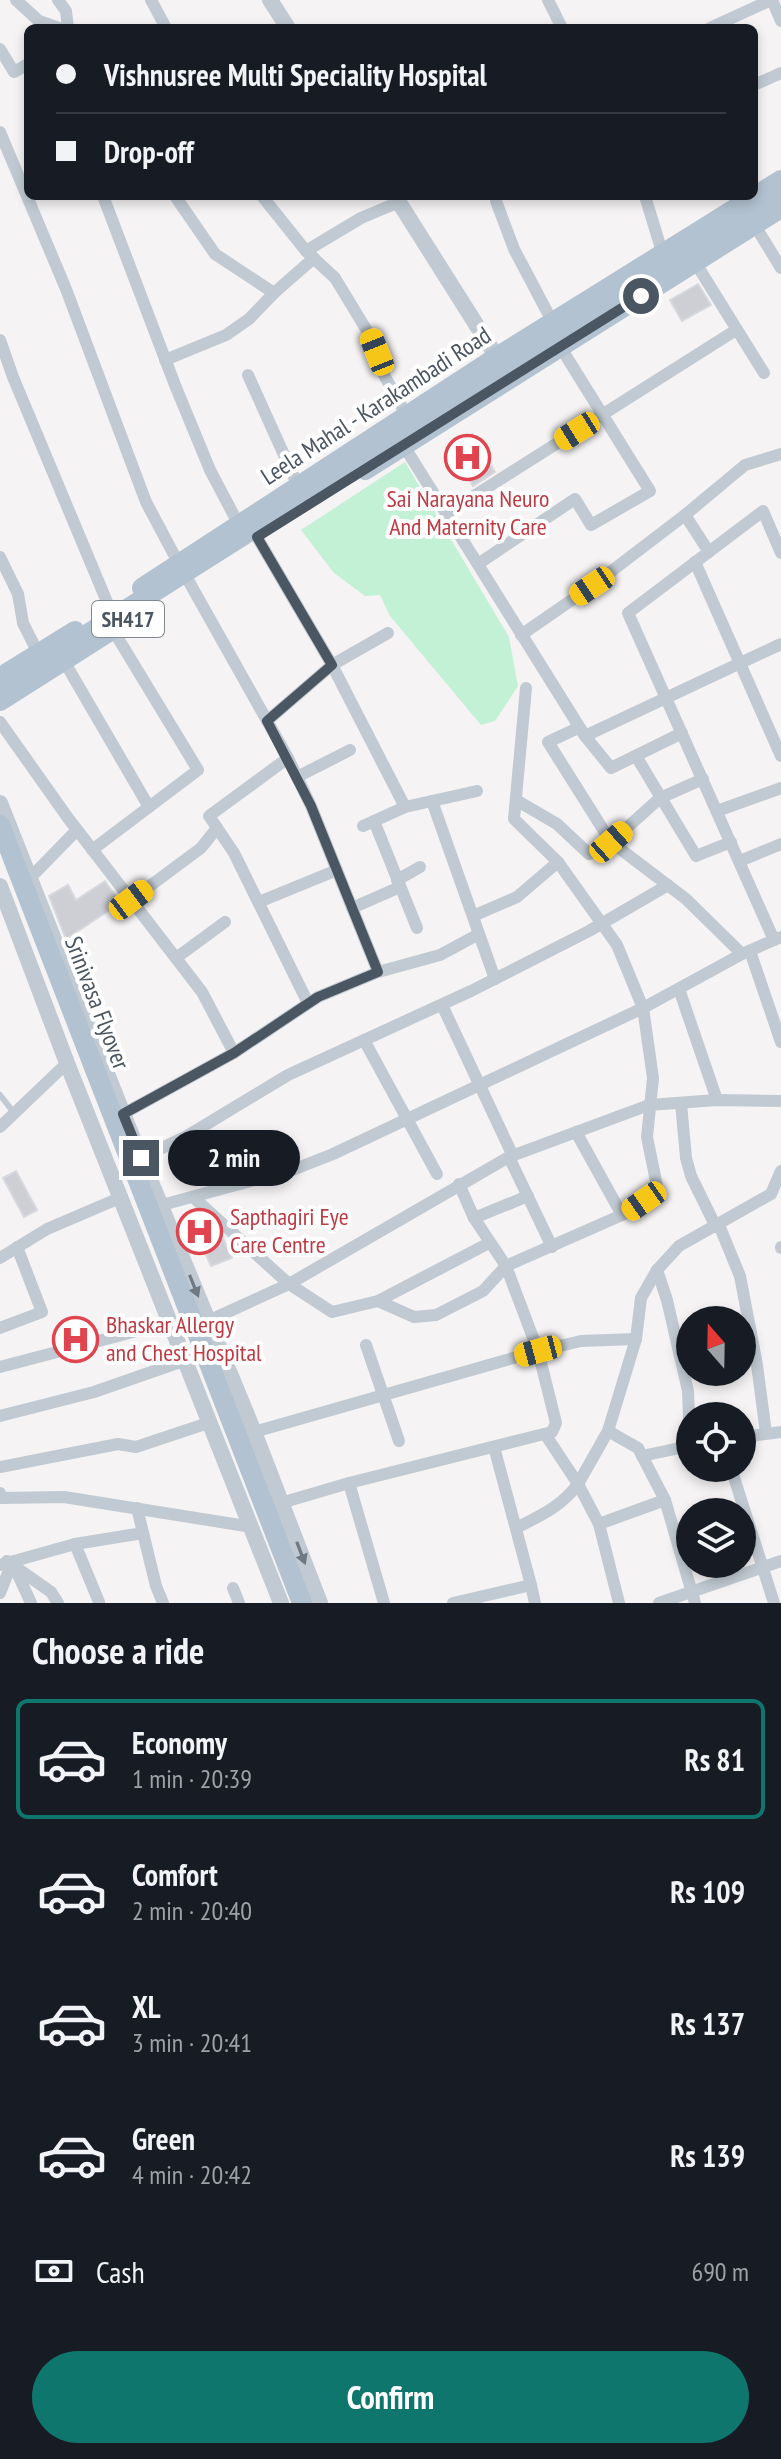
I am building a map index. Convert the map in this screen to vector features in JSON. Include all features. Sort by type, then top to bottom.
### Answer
[{"type":"main road","name":"Leela Mahal - Karakambadi Road","points":[[758,195],[781,180]]},
{"type":"main road","points":[[0,685],[37,666],[781,195]]},
{"type":"main road","name":"Leela Mahal - Karakambadi Road","points":[[184,572],[239,525],[497,357],[750,200]]},
{"type":"main road","name":"Leela Mahal - Karakambadi Road","points":[[0,677],[38,653],[111,619],[184,572],[257,537],[781,208]]},
{"type":"main road","name":"Leela Mahal - Karakambadi Road","points":[[0,701],[64,661],[111,619]]},
{"type":"main road","name":"Srinivasa Flyover","points":[[0,825],[302,1603]]},
{"type":"main road","name":"Srinivasa Flyover","points":[[0,859],[289,1603]]},
{"type":"street","points":[[16,0],[39,21],[48,24]]},
{"type":"street","points":[[58,0],[66,11],[68,24]]},
{"type":"street","points":[[151,0],[164,24]]},
{"type":"street","points":[[270,0],[285,24]]},
{"type":"street","points":[[548,0],[560,24]]},
{"type":"street","points":[[719,24],[771,0],[781,21]]},
{"type":"street","points":[[0,49],[14,72],[24,66]]},
{"type":"street","points":[[758,83],[781,73]]},
{"type":"street","points":[[0,132],[24,189]]},
{"type":"street","points":[[29,200],[66,289],[146,502],[288,758],[378,972]]},
{"type":"street","points":[[105,200],[210,470],[239,525]]},
{"type":"street","points":[[178,200],[215,254],[274,293]]},
{"type":"street","points":[[265,200],[310,255],[335,278],[369,334],[384,375],[407,416]]},
{"type":"street","points":[[165,360],[226,335],[249,319],[310,255],[361,218],[395,200]]},
{"type":"street","points":[[398,200],[511,379]]},
{"type":"street","points":[[646,200],[663,255]]},
{"type":"street","points":[[496,201],[514,249],[553,323]]},
{"type":"street","points":[[754,224],[781,268]]},
{"type":"street","points":[[695,262],[764,373]]},
{"type":"street","points":[[447,513],[736,330]]},
{"type":"street","points":[[0,340],[111,619],[198,770],[92,850]]},
{"type":"street","points":[[478,564],[575,499],[591,525],[650,491],[561,348]]},
{"type":"street","points":[[248,375],[299,488]]},
{"type":"street","points":[[404,446],[581,732],[611,768],[682,733]]},
{"type":"street","points":[[521,635],[592,586],[745,465],[781,454]]},
{"type":"street","points":[[162,1205],[295,1169],[333,1154],[643,1008],[778,938],[731,842],[628,613],[763,511],[781,553]]},
{"type":"street","points":[[685,515],[709,552]]},
{"type":"street","points":[[257,537],[332,665],[405,807]]},
{"type":"street","points":[[0,557],[18,594],[23,623],[38,653]]},
{"type":"street","points":[[695,562],[741,664],[776,730],[781,756]]},
{"type":"street","points":[[267,721],[332,665],[388,633]]},
{"type":"street","points":[[781,644],[666,698],[548,742],[611,842],[686,899],[746,953],[781,1042]]},
{"type":"street","points":[[64,661],[149,807]]},
{"type":"street","points":[[378,1301],[414,1317],[436,1315],[483,1291],[506,1266],[622,1215],[658,1191],[647,1137],[653,1078],[643,1008],[617,945],[602,923],[558,862],[514,819],[526,688]]},
{"type":"street","points":[[0,722],[77,830],[202,992],[234,1053]]},
{"type":"street","points":[[297,777],[350,750]]},
{"type":"street","points":[[636,756],[696,856],[731,842]]},
{"type":"street","points":[[288,758],[209,816],[234,853],[308,1003]]},
{"type":"street","points":[[516,800],[557,824],[589,854],[611,842],[660,798],[703,779]]},
{"type":"street","points":[[717,811],[781,788]]},
{"type":"street","points":[[417,928],[399,884],[368,824],[405,807],[477,791]]},
{"type":"street","points":[[432,801],[495,979]]},
{"type":"street","points":[[0,803],[320,1603]]},
{"type":"street","points":[[131,900],[201,848],[217,828]]},
{"type":"street","points":[[31,877],[77,830]]},
{"type":"street","points":[[740,861],[781,844]]},
{"type":"street","points":[[473,916],[517,897],[558,862]]},
{"type":"street","points":[[352,908],[399,884],[420,867]]},
{"type":"street","points":[[259,902],[337,870]]},
{"type":"street","points":[[141,1158],[187,1136],[288,1075],[495,979],[668,885]]},
{"type":"street","points":[[0,886],[281,1603]]},
{"type":"street","points":[[176,958],[225,922]]},
{"type":"street","points":[[123,1114],[234,1053],[318,997],[378,972],[440,955],[479,934]]},
{"type":"street","points":[[679,989],[717,1100]]},
{"type":"street","points":[[442,1005],[552,1247]]},
{"type":"street","points":[[364,1040],[437,1174]]},
{"type":"street","points":[[0,1127],[67,1063]]},
{"type":"street","points":[[208,1321],[289,1284],[511,1156],[649,1105],[717,1100],[781,1101]]},
{"type":"street","points":[[681,1103],[686,1158],[691,1176],[740,1276],[766,1433]]},
{"type":"street","points":[[576,1132],[622,1215]]},
{"type":"street","points":[[516,1528],[569,1497],[608,1431],[636,1339],[641,1298],[657,1270],[679,1246],[771,1194],[781,1171]]},
{"type":"street","points":[[281,1503],[552,1432],[556,1423],[538,1351],[506,1266],[474,1218],[459,1184]]},
{"type":"street","points":[[474,1218],[528,1196]]},
{"type":"street","points":[[0,1258],[47,1229],[122,1197]]},
{"type":"street","points":[[193,1197],[289,1284],[332,1312],[378,1301],[489,1243]]},
{"type":"street","points":[[0,1328],[42,1312],[17,1247]]},
{"type":"street","points":[[657,1270],[667,1300],[688,1402]]},
{"type":"street","points":[[0,1367],[171,1322]]},
{"type":"street","points":[[254,1432],[538,1351],[581,1341],[636,1339]]},
{"type":"street","points":[[366,1345],[399,1441]]},
{"type":"street","points":[[0,1416],[94,1392],[186,1360]]},
{"type":"street","points":[[0,1467],[118,1444],[136,1447],[211,1422]]},
{"type":"street","points":[[608,1431],[638,1448],[665,1500],[694,1597]]},
{"type":"street","points":[[756,1435],[781,1432]]},
{"type":"street","points":[[545,1434],[578,1484],[599,1524],[619,1603]]},
{"type":"street","points":[[494,1447],[535,1603]]},
{"type":"street","points":[[642,1456],[676,1449]]},
{"type":"street","points":[[735,1482],[774,1603]]},
{"type":"street","points":[[349,1483],[384,1603]]},
{"type":"street","points":[[0,1493],[1,1498],[64,1497],[252,1527]]},
{"type":"street","points":[[599,1524],[665,1500]]},
{"type":"street","points":[[137,1508],[163,1603]]},
{"type":"street","points":[[4,1562],[75,1544],[143,1533]]},
{"type":"street","points":[[75,1544],[99,1602]]},
{"type":"street","points":[[659,1603],[694,1597],[781,1561]]},
{"type":"street","points":[[0,1593],[4,1562]]},
{"type":"street","points":[[4,1562],[31,1603]]},
{"type":"street","points":[[4,1562],[51,1592],[58,1603]]},
{"type":"street","points":[[453,1603],[531,1585]]},
{"type":"street","points":[[233,1588],[239,1603]]},
{"type":"lane","points":[[0,1095],[15,1114]]},
{"type":"green space","points":[[405,462],[509,637],[518,686],[495,721],[481,725],[390,616],[380,595],[365,596],[334,573],[301,530]]},
{"type":"building","points":[[698,284],[711,305],[682,321],[670,300]]},
{"type":"building","points":[[472,434],[495,472],[473,486],[450,447]]},
{"type":"building","points":[[105,881],[120,903],[66,939],[49,896],[68,885],[76,900]]},
{"type":"building","points":[[16,1171],[37,1210],[24,1217],[3,1178]]},
{"type":"building","points":[[207,1222],[222,1236],[232,1258],[211,1266],[194,1228]]},
{"type":"building","points":[[78,1330],[81,1336],[61,1342],[59,1337]]},
{"type":"place","name":"Sai Narayana Neuro And Maternity Care","points":[[468,457]]},
{"type":"place","name":"Sapthagiri Eye Care Centre","points":[[199,1231]]},
{"type":"place","name":"Bhaskar Allergy and Chest Hospital","points":[[75,1339]]},
{"type":"route","points":[[141,1158],[123,1114],[234,1053],[318,997],[378,972],[311,806],[267,721],[332,665],[257,537],[641,296]]}]
